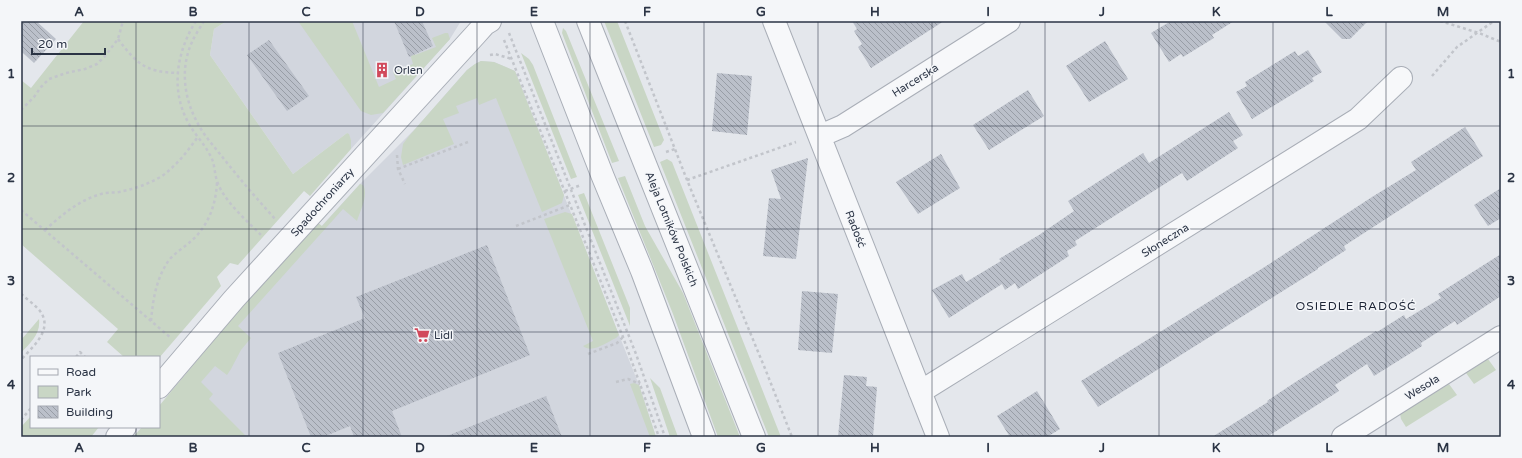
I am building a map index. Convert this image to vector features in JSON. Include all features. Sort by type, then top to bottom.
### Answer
[{"type":"street","points":[[542,21],[645,278],[704,437]]},
{"type":"street","name":"Aleja Lotników Polskich","points":[[588,21],[754,437]]},
{"type":"street","name":"Radość","points":[[774,21],[938,437]]},
{"type":"street","name":"Harcerska","points":[[820,136],[843,126],[1009,21]]},
{"type":"street","name":"Spadochroniarzy","points":[[160,386],[240,293],[485,24],[500,28]]},
{"type":"street","name":"Słoneczna","points":[[920,392],[1358,119],[1402,78]]},
{"type":"street","name":"Wesoła","points":[[1343,437],[1501,337]]},
{"type":"street","points":[[117,437],[124,428]]},
{"type":"path","points":[[21,110],[34,98],[41,87],[49,79],[66,72],[85,69],[96,64],[105,56],[118,39],[123,21]]},
{"type":"path","points":[[151,321],[156,287],[162,272],[170,259],[191,241],[201,230],[209,218],[216,200],[217,182],[211,156],[197,138],[187,121],[180,102],[178,73],[180,56],[185,40],[196,21]]},
{"type":"path","points":[[204,21],[192,43],[186,66],[186,91],[189,104],[205,135],[232,170],[279,225]]},
{"type":"path","points":[[625,21],[687,180],[792,437]]},
{"type":"path","points":[[1440,21],[1479,33],[1501,42]]},
{"type":"path","points":[[1432,76],[1457,47],[1494,21]]},
{"type":"path","points":[[500,28],[623,337],[659,437]]},
{"type":"path","points":[[500,28],[636,354],[665,437]]},
{"type":"path","points":[[118,39],[128,53],[141,64],[154,70],[178,73]]},
{"type":"path","points":[[687,180],[798,141],[820,136]]},
{"type":"path","points":[[45,230],[72,208],[88,198],[102,193],[128,190],[144,185],[162,176],[175,165],[197,138]]},
{"type":"path","points":[[398,169],[468,142]]},
{"type":"path","points":[[217,182],[236,209],[266,240]]},
{"type":"path","points":[[516,226],[570,205]]},
{"type":"path","points":[[21,210],[172,339]]},
{"type":"path","points":[[21,294],[39,310],[44,319],[45,326],[41,337],[21,360]]},
{"type":"path","points":[[588,354],[616,343],[623,337]]},
{"type":"path","points":[[77,356],[80,352],[84,356]]},
{"type":"path","points":[[616,382],[628,379],[641,384]]},
{"type":"path","points":[[21,420],[30,409]]},
{"type":"shaded area","points":[[227,21],[461,21],[450,39],[351,149],[351,140],[347,133],[293,174],[210,55],[214,29]]},
{"type":"shaded area","points":[[481,61],[494,62],[515,71],[639,385],[656,437],[221,437],[172,390],[360,184],[415,129],[467,70]]},
{"type":"green space","points":[[84,21],[227,21],[214,29],[210,55],[293,174],[347,133],[349,134],[351,140],[351,149],[310,196],[304,191],[238,265],[230,263],[217,277],[221,286],[160,357],[123,356],[107,342],[118,329],[21,244],[21,80],[31,88]]},
{"type":"green space","points":[[298,21],[352,21],[379,87],[396,79],[393,72],[413,64],[408,47],[412,46],[415,55],[436,47],[432,38],[448,33],[450,39],[383,113],[371,115],[361,111]]},
{"type":"green space","points":[[604,21],[617,21],[664,140],[661,145],[654,147]]},
{"type":"green space","points":[[563,28],[566,31],[619,161],[612,163],[562,33]]},
{"type":"green space","points":[[521,53],[529,59],[533,65],[577,177],[571,179]]},
{"type":"green space","points":[[481,61],[494,62],[515,71],[564,195],[562,203],[542,212],[496,98],[479,105],[477,98],[456,106],[459,113],[443,119],[454,144],[403,165],[401,157],[403,144],[409,136],[467,70]]},
{"type":"green space","points":[[667,159],[672,162],[781,437],[769,437],[660,162]]},
{"type":"green space","points":[[625,176],[645,226],[683,293],[740,437],[718,437],[673,314],[618,178]]},
{"type":"green space","points":[[360,184],[363,185],[365,189],[365,198],[357,221],[343,209],[238,326],[251,338],[241,350],[227,375],[215,366],[201,382],[213,394],[209,399],[247,437],[133,437],[141,428],[160,428],[160,405],[240,309],[317,222],[322,226]]},
{"type":"green space","points":[[584,193],[630,308],[630,326],[578,195]]},
{"type":"green space","points":[[565,212],[572,214],[619,335],[604,344],[591,349],[583,346],[593,341],[544,219]]},
{"type":"green space","points":[[39,319],[37,334],[21,353],[21,340]]},
{"type":"green space","points":[[1488,359],[1496,370],[1474,384],[1466,373]]},
{"type":"green space","points":[[650,378],[660,388],[678,437],[670,437]]},
{"type":"green space","points":[[634,383],[639,385],[656,437],[650,437],[630,384]]},
{"type":"green space","points":[[1449,384],[1457,395],[1406,427],[1400,414]]},
{"type":"green space","points":[[30,417],[30,428],[98,428],[91,437],[21,437],[21,427]]},
{"type":"building","points":[[21,21],[36,21],[56,39],[34,63],[21,51]]},
{"type":"building","points":[[394,21],[422,21],[433,46],[409,57]]},
{"type":"building","points":[[852,21],[944,21],[871,68],[858,47],[862,44],[854,31],[857,29]]},
{"type":"building","points":[[1171,21],[1234,21],[1212,35],[1214,38],[1183,57],[1181,54],[1169,62],[1151,33]]},
{"type":"building","points":[[1324,21],[1368,21],[1350,39],[1342,39]]},
{"type":"building","points":[[269,40],[309,96],[287,111],[247,55]]},
{"type":"building","points":[[1105,41],[1128,79],[1089,102],[1066,66]]},
{"type":"building","points":[[1308,50],[1322,72],[1312,78],[1314,81],[1252,119],[1236,92],[1247,86],[1245,82],[1295,51],[1298,56]]},
{"type":"building","points":[[717,73],[752,76],[747,135],[712,131]]},
{"type":"building","points":[[1028,90],[1044,116],[989,150],[973,125]]},
{"type":"building","points":[[1229,112],[1243,135],[1233,141],[1238,148],[1187,181],[1182,173],[1075,241],[1077,245],[1067,251],[1069,256],[1018,289],[1015,283],[1005,290],[1002,284],[949,318],[932,290],[962,274],[966,282],[1001,261],[999,259],[1039,235],[1074,211],[1068,201],[1143,153],[1149,163]]},
{"type":"building","points":[[1465,127],[1483,156],[1344,246],[1346,250],[1318,269],[1098,407],[1081,381],[1263,268],[1416,170],[1411,162]]},
{"type":"building","points":[[941,154],[960,188],[918,214],[896,182]]},
{"type":"building","points":[[808,158],[796,259],[763,256],[769,198],[781,199],[771,170]]},
{"type":"building","points":[[1501,188],[1501,218],[1488,226],[1474,205]]},
{"type":"building","name":"Lidl","points":[[487,245],[530,355],[392,411],[402,437],[354,437],[350,426],[323,437],[311,437],[278,353],[365,318],[356,297]]},
{"type":"building","points":[[1501,254],[1501,296],[1457,325],[1455,321],[1421,343],[1422,346],[1374,376],[1367,364],[1335,385],[1339,391],[1267,437],[1212,437],[1376,331],[1377,332],[1404,315],[1406,319],[1441,298],[1438,294]]},
{"type":"building","points":[[802,291],[838,294],[832,353],[798,350]]},
{"type":"building","points":[[844,375],[867,377],[866,386],[877,387],[873,437],[838,437]]},
{"type":"building","points":[[1037,391],[1060,429],[1047,437],[1010,437],[997,416]]},
{"type":"building","points":[[546,396],[562,437],[447,436]]},
{"type":"place","name":"Orlen","points":[[382,70]]},
{"type":"place","name":"Lidl","points":[[422,335]]},
{"type":"district","name":"OSIEDLE RADOŚĆ","points":[[1356,306]]}]
